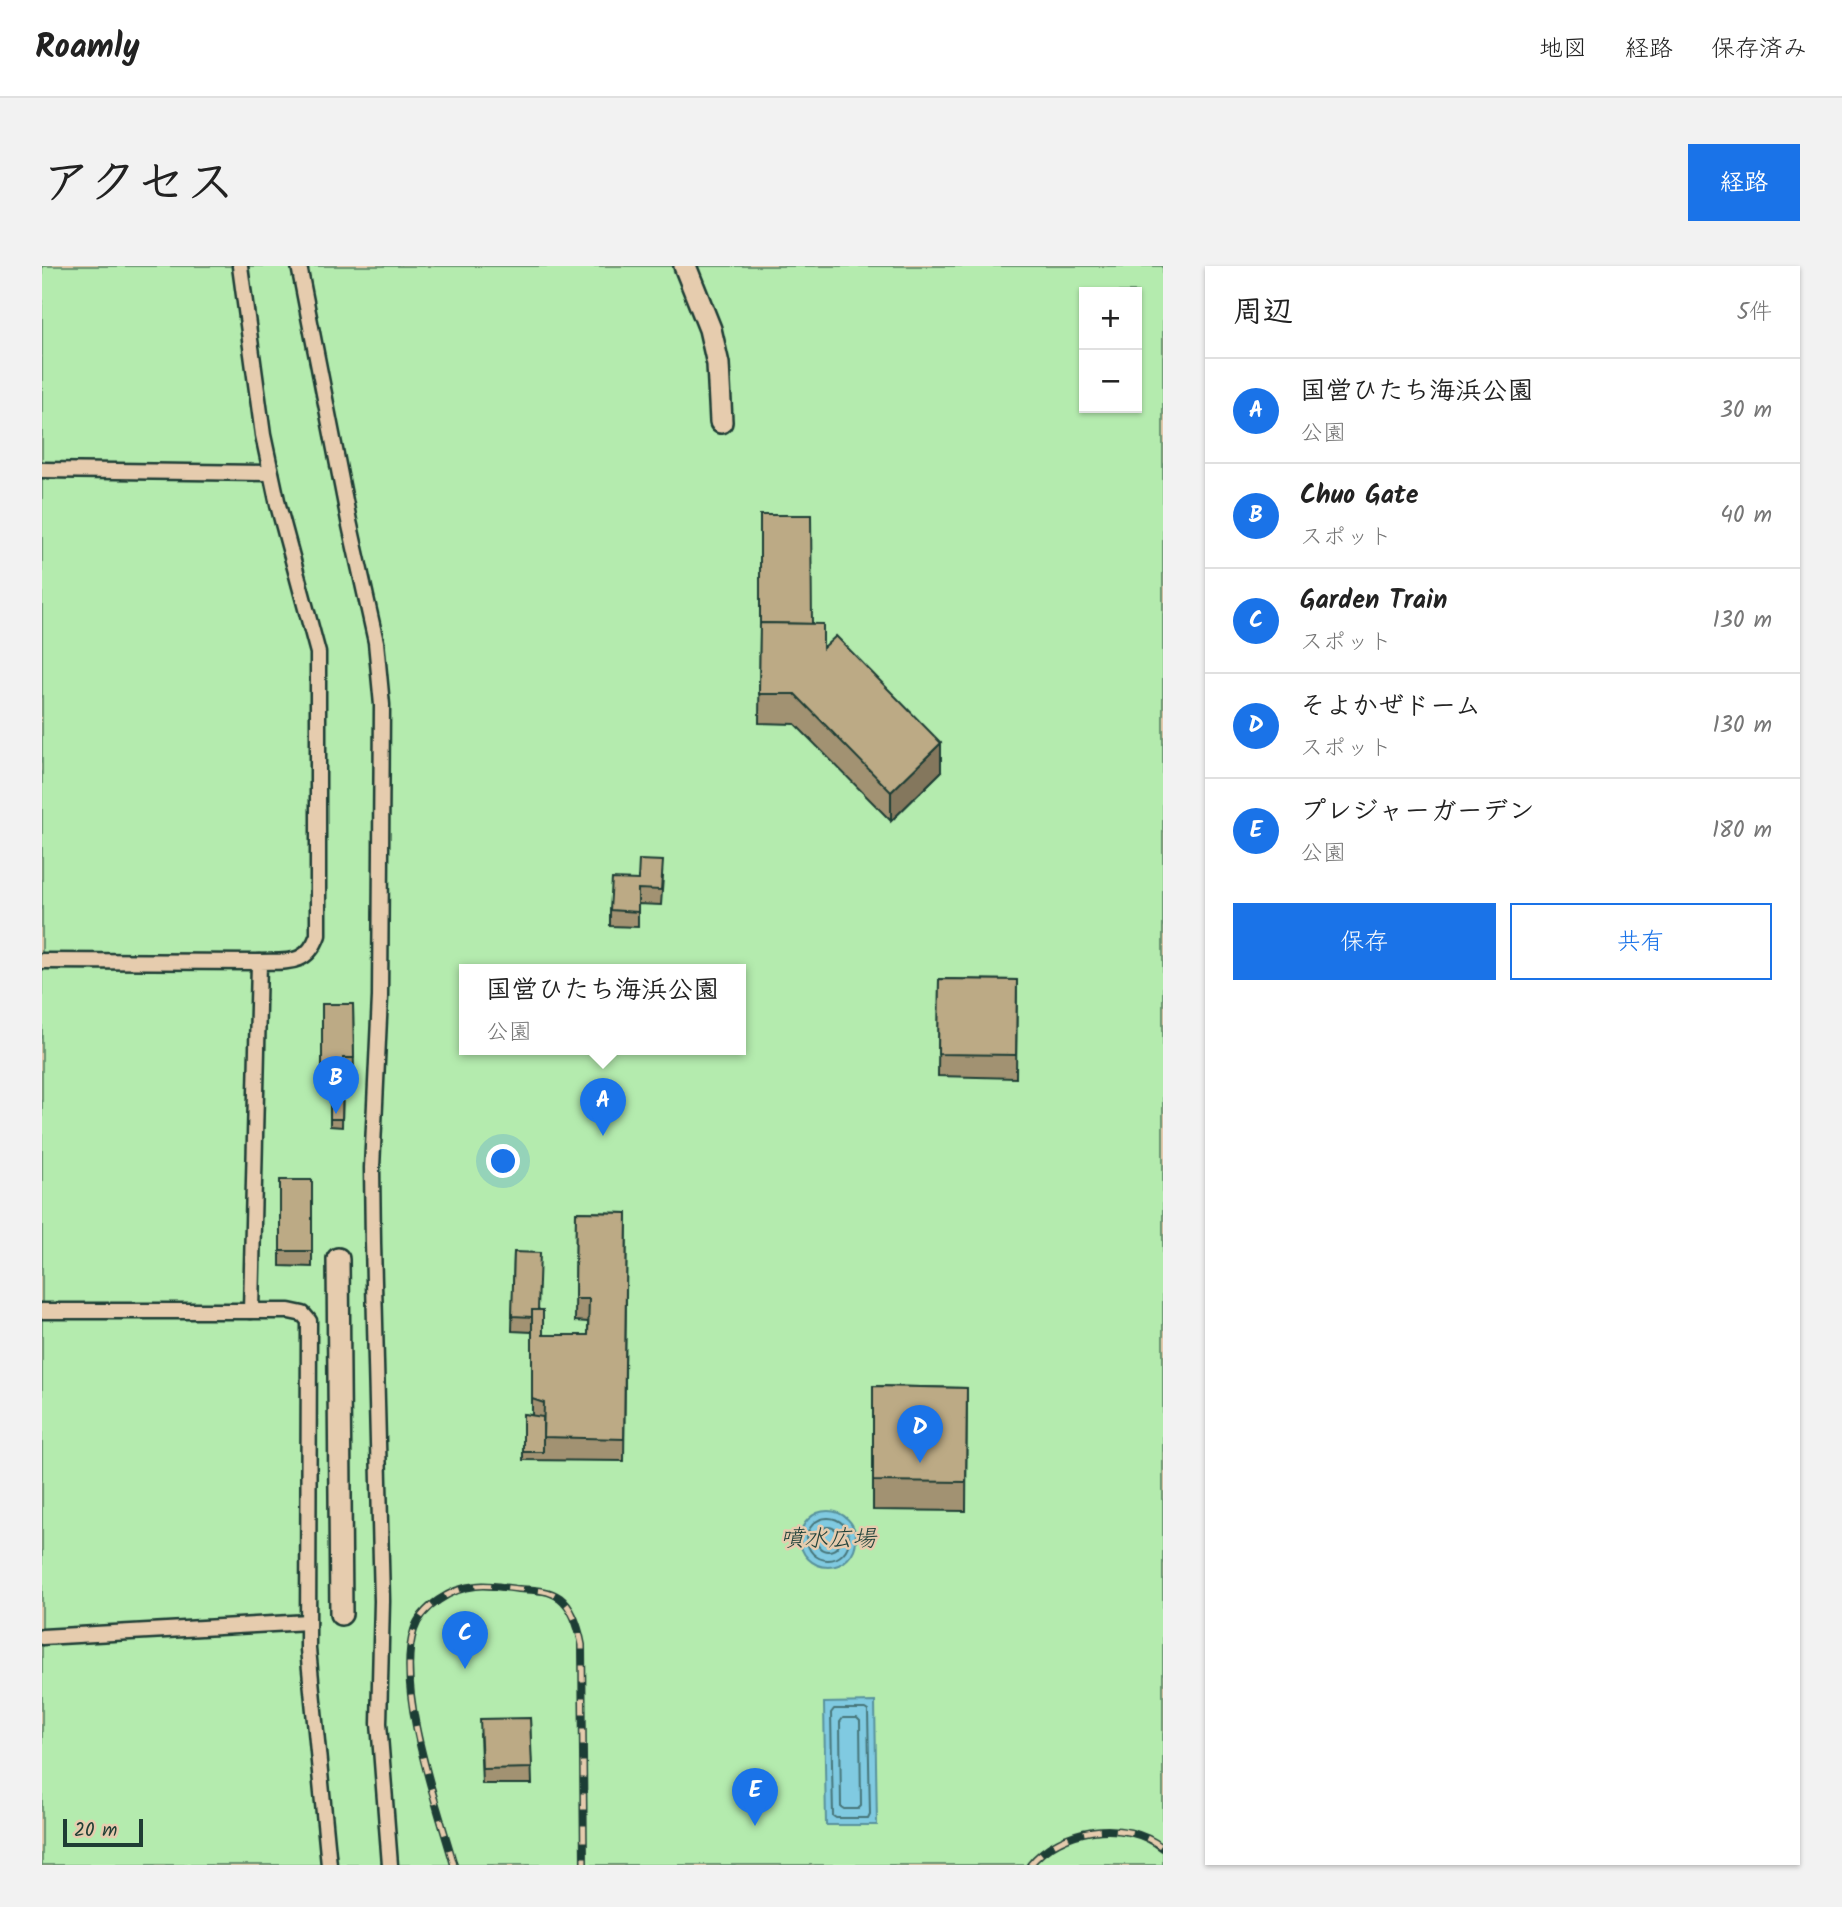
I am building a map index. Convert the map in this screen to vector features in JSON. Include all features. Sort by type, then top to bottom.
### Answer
[{"type":"street","points":[[685,266],[710,329],[718,364],[721,422]]},
{"type":"street","points":[[338,1259],[341,1614]]},
{"type":"lane","points":[[42,961],[295,961],[313,950],[318,935],[318,653],[263,435],[240,266]]},
{"type":"lane","points":[[299,266],[349,521],[376,642],[382,705],[380,997],[372,1218],[382,1601],[379,1723],[390,1865]]},
{"type":"lane","points":[[42,470],[271,473]]},
{"type":"lane","points":[[251,1311],[259,962]]},
{"type":"lane","points":[[42,1311],[289,1311],[303,1314],[309,1321],[308,1648],[329,1865]]},
{"type":"lane","points":[[42,1636],[308,1622]]},
{"type":"green space","points":[[42,266],[1163,266],[1163,1865],[42,1865]]},
{"type":"water","name":"噴水広場","points":[[822,1511],[834,1511],[844,1515],[852,1523],[856,1539],[852,1555],[844,1563],[834,1567],[822,1567],[812,1563],[804,1555],[800,1545],[800,1533],[804,1523],[812,1515]]},
{"type":"water","points":[[875,1702],[877,1825],[826,1825],[824,1703]]},
{"type":"building","points":[[760,515],[811,515],[812,624],[760,623]]},
{"type":"building","points":[[760,623],[823,624],[823,648],[836,636],[941,743],[891,792],[795,694],[759,694]]},
{"type":"building","points":[[639,860],[663,861],[661,890],[638,889],[638,912],[610,910],[612,879],[638,880]]},
{"type":"building","points":[[939,979],[1017,980],[1016,1055],[938,1054]]},
{"type":"building","points":[[322,1004],[353,1004],[354,1058],[343,1058],[343,1067],[322,1067]]},
{"type":"building","points":[[330,1074],[343,1074],[342,1119],[330,1119]]},
{"type":"building","points":[[280,1180],[312,1180],[312,1251],[280,1251]]},
{"type":"building","points":[[576,1212],[627,1213],[624,1439],[543,1437],[544,1403],[532,1399],[532,1310],[543,1310],[543,1335],[588,1335],[589,1299],[575,1299]]},
{"type":"building","points":[[514,1252],[540,1253],[538,1310],[532,1310],[532,1317],[512,1316]]},
{"type":"building","points":[[873,1386],[967,1388],[966,1482],[873,1481]]},
{"type":"building","points":[[523,1414],[543,1417],[543,1452],[523,1452]]},
{"type":"building","points":[[530,1718],[532,1768],[482,1769],[480,1719]]},
{"type":"railway","points":[[454,1865],[429,1780],[414,1714],[410,1655],[414,1630],[430,1606],[457,1590],[486,1585],[540,1590],[555,1595],[568,1607],[577,1626],[582,1645],[584,1865]]},
{"type":"railway","points":[[1030,1865],[1058,1842],[1093,1831],[1130,1832],[1163,1848]]},
{"type":"place","name":"Chuo Gate","points":[[336,1114]]},
{"type":"place","name":"国営ひたち海浜公園","points":[[603,1136]]},
{"type":"place","name":"そよかぜドーム","points":[[920,1463]]},
{"type":"place","name":"Garden Train","points":[[465,1669]]},
{"type":"place","name":"プレジャーガーデン","points":[[755,1826]]}]
